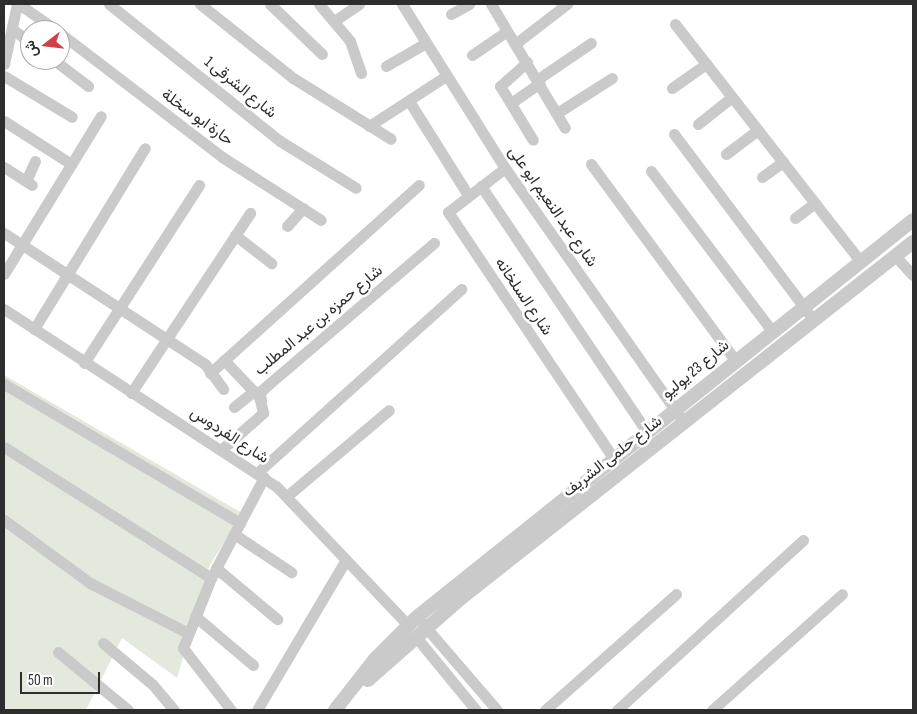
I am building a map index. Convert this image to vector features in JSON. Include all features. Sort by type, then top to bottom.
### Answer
[{"type":"street","points":[[4,64],[18,4],[41,20]]},
{"type":"street","name":"شارع الشرقى 1","points":[[109,4],[280,141],[356,188]]},
{"type":"street","points":[[200,4],[293,78],[392,139]]},
{"type":"street","points":[[270,4],[322,54]]},
{"type":"street","points":[[319,4],[350,41],[361,73]]},
{"type":"street","points":[[334,21],[359,4]]},
{"type":"street","name":"شارع عبد النعيم ابو على","points":[[402,4],[505,168],[684,423]]},
{"type":"street","points":[[451,14],[469,4]]},
{"type":"street","points":[[515,44],[567,4]]},
{"type":"street","points":[[497,6],[507,31],[539,81],[564,128]]},
{"type":"street","points":[[675,24],[861,262]]},
{"type":"street","points":[[12,28],[20,34]]},
{"type":"street","points":[[472,55],[507,31]]},
{"type":"street","name":"حارة ابو سخلة","points":[[70,40],[222,157],[321,220]]},
{"type":"street","points":[[386,66],[426,43]]},
{"type":"street","points":[[511,103],[591,44]]},
{"type":"street","points":[[527,62],[500,83],[534,140]]},
{"type":"street","points":[[672,88],[706,64]]},
{"type":"street","points":[[67,70],[88,86]]},
{"type":"street","points":[[4,76],[72,117]]},
{"type":"street","points":[[369,126],[446,76]]},
{"type":"street","points":[[557,113],[612,78]]},
{"type":"street","points":[[698,124],[732,97]]},
{"type":"street","points":[[409,101],[468,195]]},
{"type":"street","points":[[4,274],[101,116]]},
{"type":"street","points":[[4,121],[71,164]]},
{"type":"street","points":[[726,154],[758,130]]},
{"type":"street","points":[[674,134],[812,318]]},
{"type":"street","points":[[34,329],[70,275],[145,148]]},
{"type":"street","points":[[4,166],[29,183],[35,161]]},
{"type":"street","points":[[762,178],[783,162]]},
{"type":"street","points":[[591,164],[735,360]]},
{"type":"street","name":"شارع السلخانه","points":[[505,168],[448,212],[613,458]]},
{"type":"street","points":[[651,171],[772,332]]},
{"type":"street","points":[[84,363],[117,306],[198,185]]},
{"type":"street","points":[[210,373],[419,185]]},
{"type":"street","points":[[481,186],[647,432]]},
{"type":"street","points":[[795,218],[815,202]]},
{"type":"street","points":[[287,226],[303,208]]},
{"type":"street","points":[[132,393],[165,337],[250,213]]},
{"type":"street","name":"شارع 23 يوليو","points":[[411,632],[613,458],[913,220]]},
{"type":"street","points":[[4,232],[206,364],[210,373],[223,389]]},
{"type":"street","points":[[234,235],[271,263]]},
{"type":"street","name":"شارع حلمى الشريف","points":[[335,710],[411,632],[684,423],[812,318],[913,242]]},
{"type":"street","name":"شارع حمزه بن عبد المطلب","points":[[222,448],[263,413],[257,395],[263,388],[434,243]]},
{"type":"street","points":[[895,256],[913,275]]},
{"type":"street","points":[[231,710],[186,658],[182,648],[213,573],[240,523],[261,475],[460,289]]},
{"type":"street","name":"شارع الفردوس","points":[[4,309],[84,363],[222,448],[261,475],[287,496],[411,632]]},
{"type":"street","points":[[224,360],[257,395],[234,407]]},
{"type":"street","points":[[4,384],[240,523]]},
{"type":"street","points":[[287,496],[389,410]]},
{"type":"street","points":[[4,448],[213,573],[278,619]]},
{"type":"street","points":[[4,520],[90,583],[188,633]]},
{"type":"street","points":[[234,534],[291,572]]},
{"type":"street","points":[[617,710],[803,540]]},
{"type":"street","points":[[257,710],[345,561]]},
{"type":"street","points":[[545,710],[676,594]]},
{"type":"street","points":[[712,710],[842,594]]},
{"type":"street","points":[[195,616],[252,665]]},
{"type":"street","points":[[411,632],[476,710]]},
{"type":"street","points":[[411,632],[497,710]]},
{"type":"street","name":"شارع حلمى الشريف","points":[[344,710],[411,632]]},
{"type":"street","points":[[103,643],[153,685],[174,710]]},
{"type":"street","points":[[58,652],[128,710]]},
{"type":"shaded area","points":[[4,375],[242,513],[209,567],[177,678],[122,638],[86,710],[4,710]]}]
